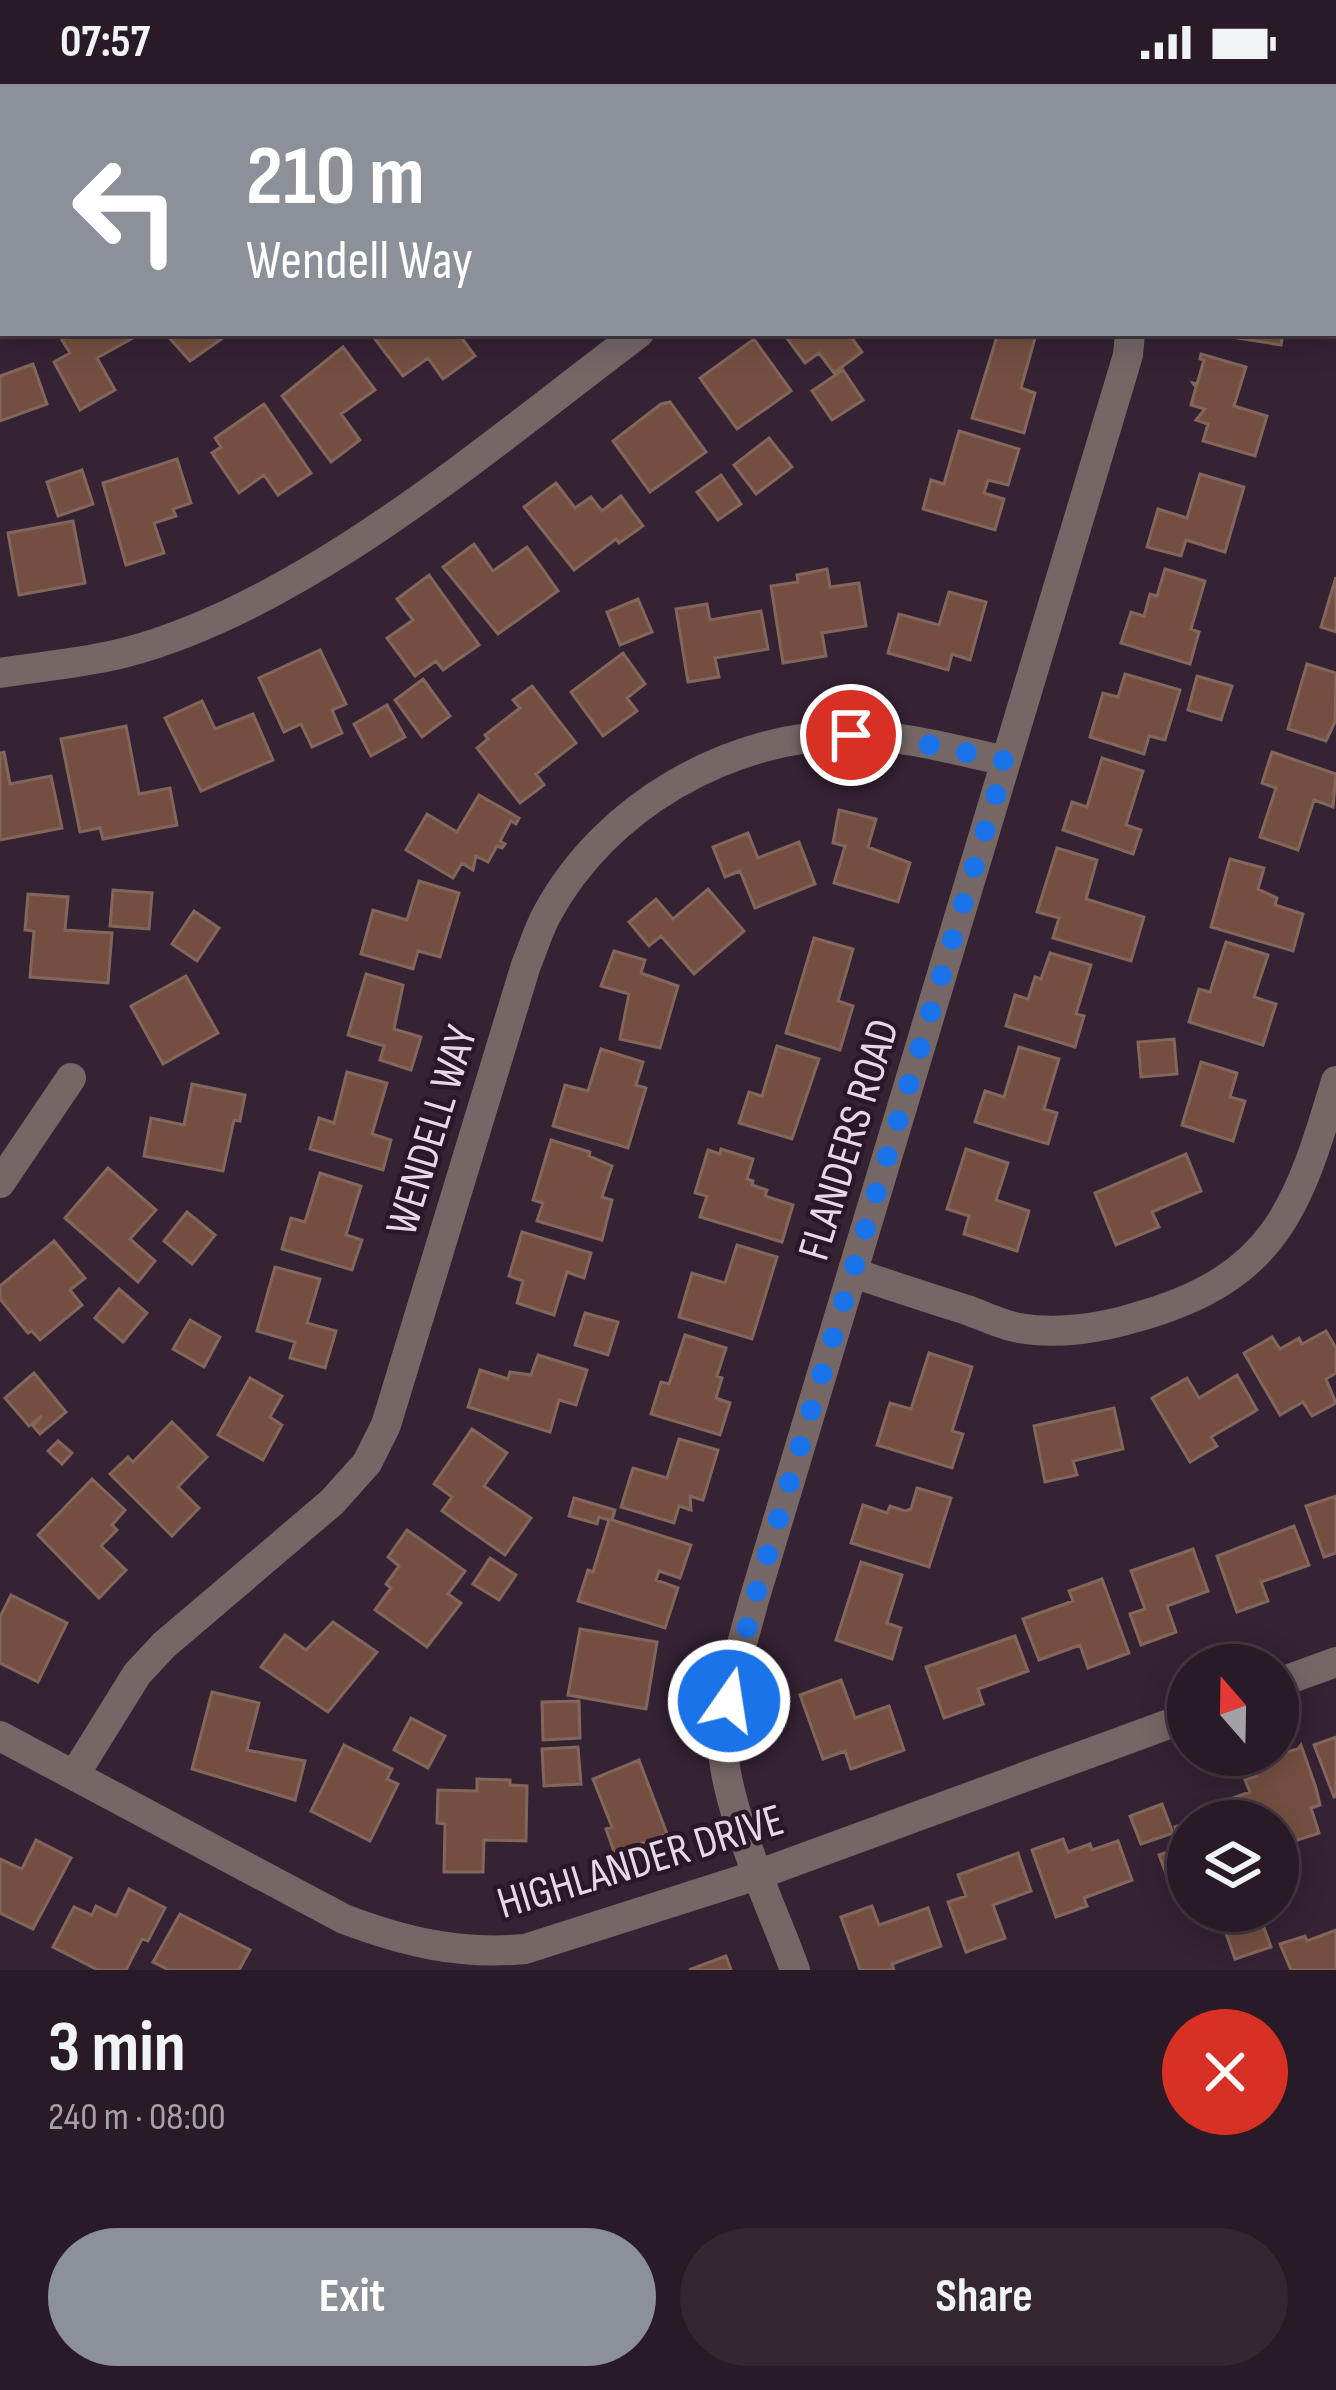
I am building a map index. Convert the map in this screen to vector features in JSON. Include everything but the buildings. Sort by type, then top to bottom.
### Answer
[{"type":"street","points":[[0,673],[125,652],[229,614],[296,579],[468,461],[635,336]]},
{"type":"street","name":"FLANDERS ROAD","points":[[795,1970],[729,1785],[723,1729],[754,1600],[1128,355],[1130,336]]},
{"type":"street","name":"WENDELL WAY","points":[[75,1774],[137,1674],[164,1645],[332,1502],[367,1463],[386,1424],[526,965],[546,915],[602,841],[642,804],[731,758],[777,741],[892,737],[1006,761]]},
{"type":"street","points":[[0,1183],[71,1078]]},
{"type":"street","points":[[854,1273],[1020,1328],[1076,1329],[1166,1310],[1239,1273],[1268,1243],[1292,1207],[1312,1162],[1336,1081]]},
{"type":"street","points":[[1299,1676],[1336,1662]]},
{"type":"street","name":"HIGHLANDER DRIVE","points":[[0,1736],[344,1918],[398,1939],[458,1952],[525,1949],[760,1874],[1167,1725]]},
{"type":"route","points":[[729,1701],[754,1600],[1006,761],[892,737],[851,735]]}]
